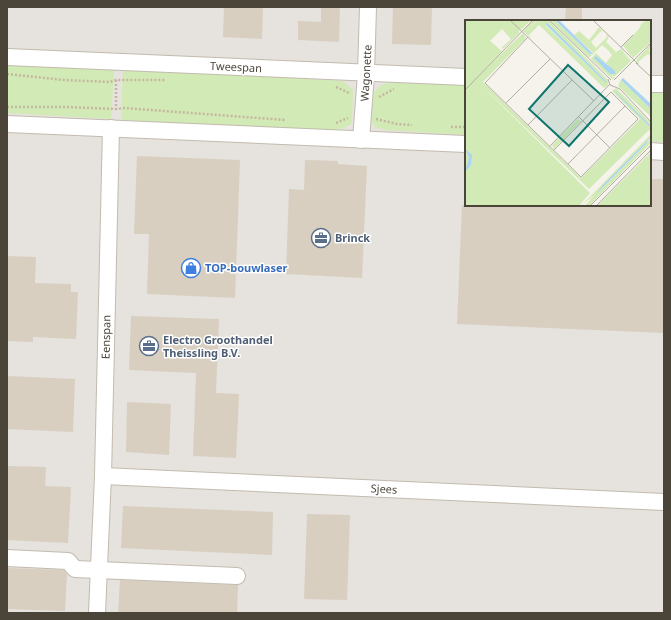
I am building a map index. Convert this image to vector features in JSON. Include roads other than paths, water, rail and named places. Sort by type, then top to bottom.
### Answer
[{"type":"street","name":"Wagonette","points":[[361,140],[366,74],[368,7]]},
{"type":"street","name":"Tweespan","points":[[7,57],[366,74],[465,77]]},
{"type":"street","points":[[651,84],[664,84]]},
{"type":"street","points":[[7,124],[465,144]]},
{"type":"street","name":"Eenspan","points":[[97,613],[103,476],[111,128]]},
{"type":"street","points":[[651,151],[664,152]]},
{"type":"street","name":"Sjees","points":[[103,476],[664,502]]},
{"type":"street","points":[[7,558],[68,561],[75,569],[237,576]]},
{"type":"place","name":"Brinck","points":[[321,238]]},
{"type":"place","name":"TOP-bouwlaser","points":[[191,268]]},
{"type":"place","name":"Electro Groothandel Theissling B.V.","points":[[149,346]]}]
